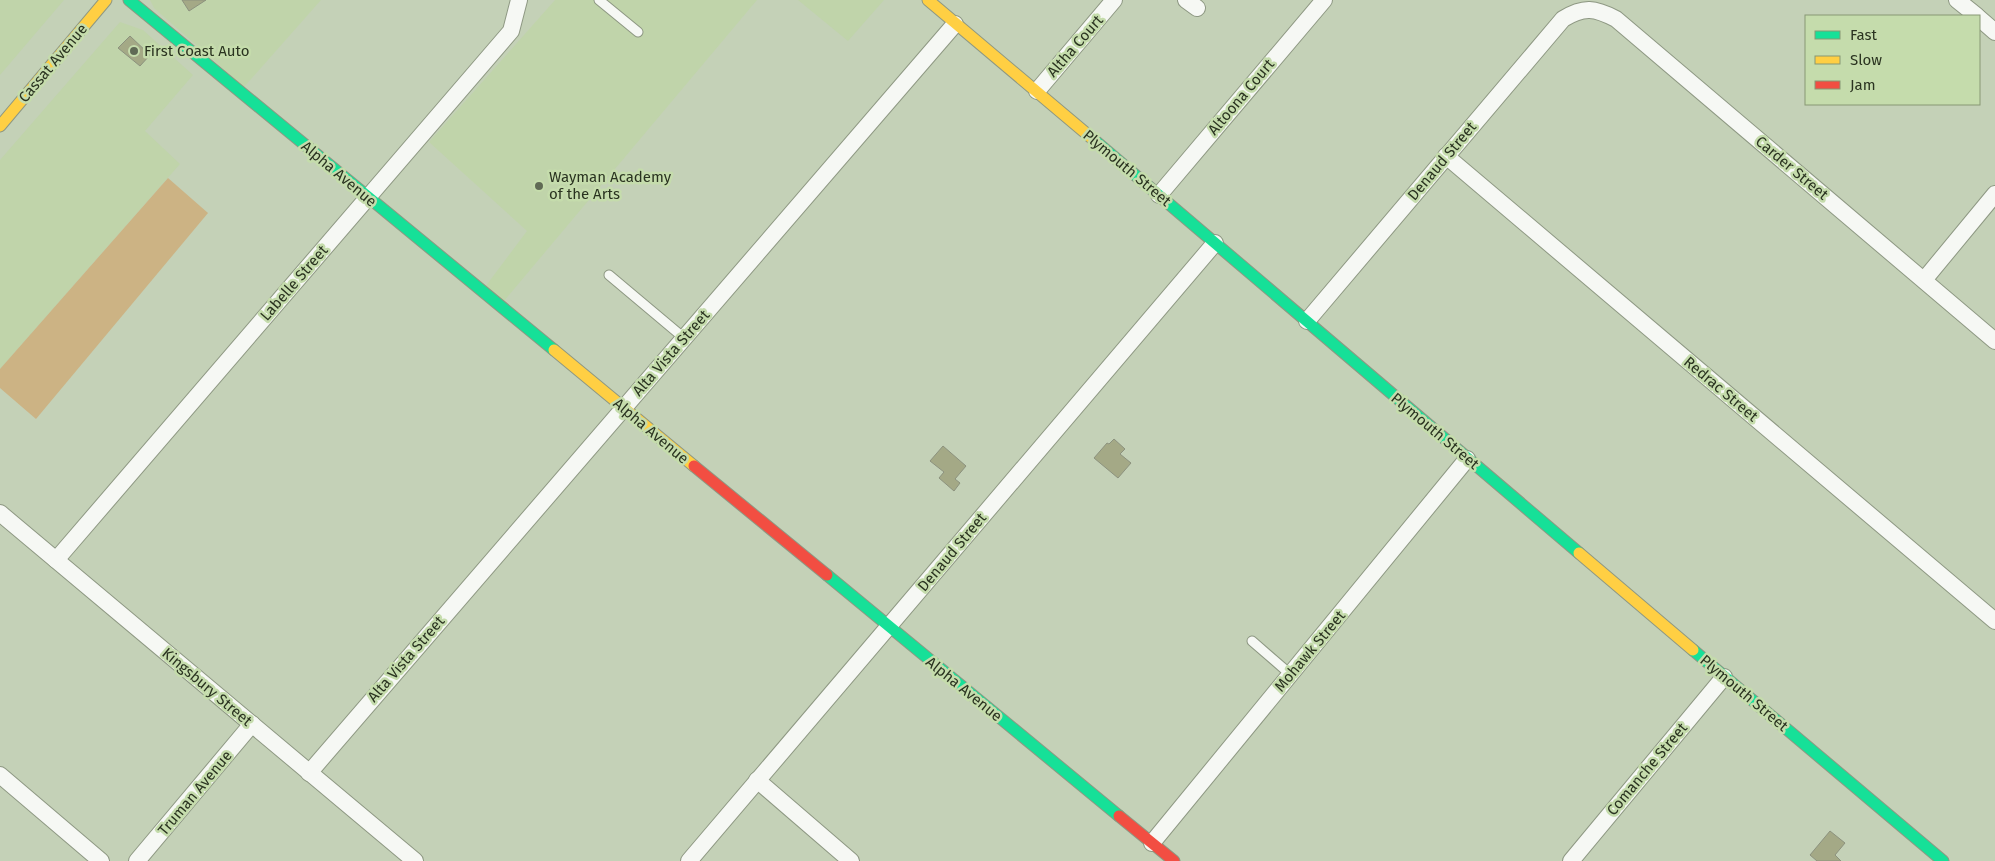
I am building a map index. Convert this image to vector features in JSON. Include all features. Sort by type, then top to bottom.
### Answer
[{"type":"street","name":"Cassat Avenue","points":[[0,126],[106,0]]},
{"type":"street","name":"Alpha Avenue","points":[[129,0],[1174,861]]},
{"type":"street","name":"Labelle Street","points":[[56,560],[511,31],[519,0]]},
{"type":"street","name":"Plymouth Street","points":[[928,0],[1943,861]]},
{"type":"street","name":"Altha Court","points":[[1036,91],[1114,0]]},
{"type":"street","name":"Altoona Court","points":[[1159,195],[1324,0]]},
{"type":"street","points":[[1957,0],[1976,15]]},
{"type":"street","name":"Denaud Street","points":[[1307,321],[1563,19],[1582,10]]},
{"type":"street","name":"Carder Street","points":[[1582,10],[1602,11],[1616,19],[1995,341]]},
{"type":"street","points":[[1980,19],[1995,32]]},
{"type":"street","name":"Alta Vista Street","points":[[308,773],[956,24]]},
{"type":"street","name":"Redrac Street","points":[[1446,156],[1995,622]]},
{"type":"street","points":[[1924,280],[1995,194]]},
{"type":"street","name":"Denaud Street","points":[[689,861],[1100,376],[1216,243]]},
{"type":"street","name":"Mohawk Street","points":[[1152,843],[1466,458]]},
{"type":"street","name":"Kingsbury Street","points":[[0,513],[415,861]]},
{"type":"street","name":"Comanche Street","points":[[1571,861],[1724,677]]},
{"type":"street","name":"Truman Avenue","points":[[137,861],[252,724]]},
{"type":"street","points":[[0,775],[101,861]]},
{"type":"street","points":[[757,780],[851,861]]},
{"type":"lane","points":[[600,0],[638,32]]},
{"type":"lane","points":[[608,276],[684,338]]},
{"type":"lane","points":[[1252,641],[1290,674]]},
{"type":"shaded area","points":[[0,0],[64,0],[0,75]]},
{"type":"shaded area","points":[[150,0],[321,0],[244,87],[154,8]]},
{"type":"shaded area","name":"Wayman Academy of the Arts","points":[[555,0],[757,0],[504,301],[485,287],[527,231],[429,142]]},
{"type":"shaded area","points":[[798,0],[884,0],[848,41]]},
{"type":"shaded area","points":[[120,22],[143,30],[193,75],[145,131],[180,164],[0,369],[0,160]]},
{"type":"shaded area","points":[[168,178],[208,213],[36,419],[0,388],[0,369]]},
{"type":"building","points":[[182,0],[206,0],[189,11]]},
{"type":"building","name":"First Coast Auto","points":[[130,36],[150,55],[140,66],[118,48]]},
{"type":"building","points":[[1114,439],[1125,449],[1120,454],[1131,463],[1118,478],[1094,458],[1107,443],[1109,444]]},
{"type":"building","points":[[943,446],[966,466],[955,479],[960,483],[954,491],[939,478],[944,472],[930,461]]},
{"type":"building","points":[[1830,831],[1845,843],[1835,855],[1841,861],[1817,861],[1810,855]]},
{"type":"traffic: fast","points":[[129,0],[554,350]]},
{"type":"traffic: fast","points":[[1094,140],[1579,553]]},
{"type":"traffic: fast","points":[[827,575],[1119,816]]},
{"type":"traffic: fast","points":[[1693,650],[1943,861]]},
{"type":"traffic: slow","points":[[0,126],[106,0]]},
{"type":"traffic: slow","points":[[928,0],[1094,140]]},
{"type":"traffic: slow","points":[[554,350],[694,466]]},
{"type":"traffic: slow","points":[[1579,553],[1693,650]]},
{"type":"traffic: jam","points":[[694,466],[827,575]]},
{"type":"traffic: jam","points":[[1119,816],[1174,861]]},
{"type":"place","name":"First Coast Auto","points":[[134,51]]},
{"type":"place","name":"Wayman Academy of the Arts","points":[[539,186]]}]
